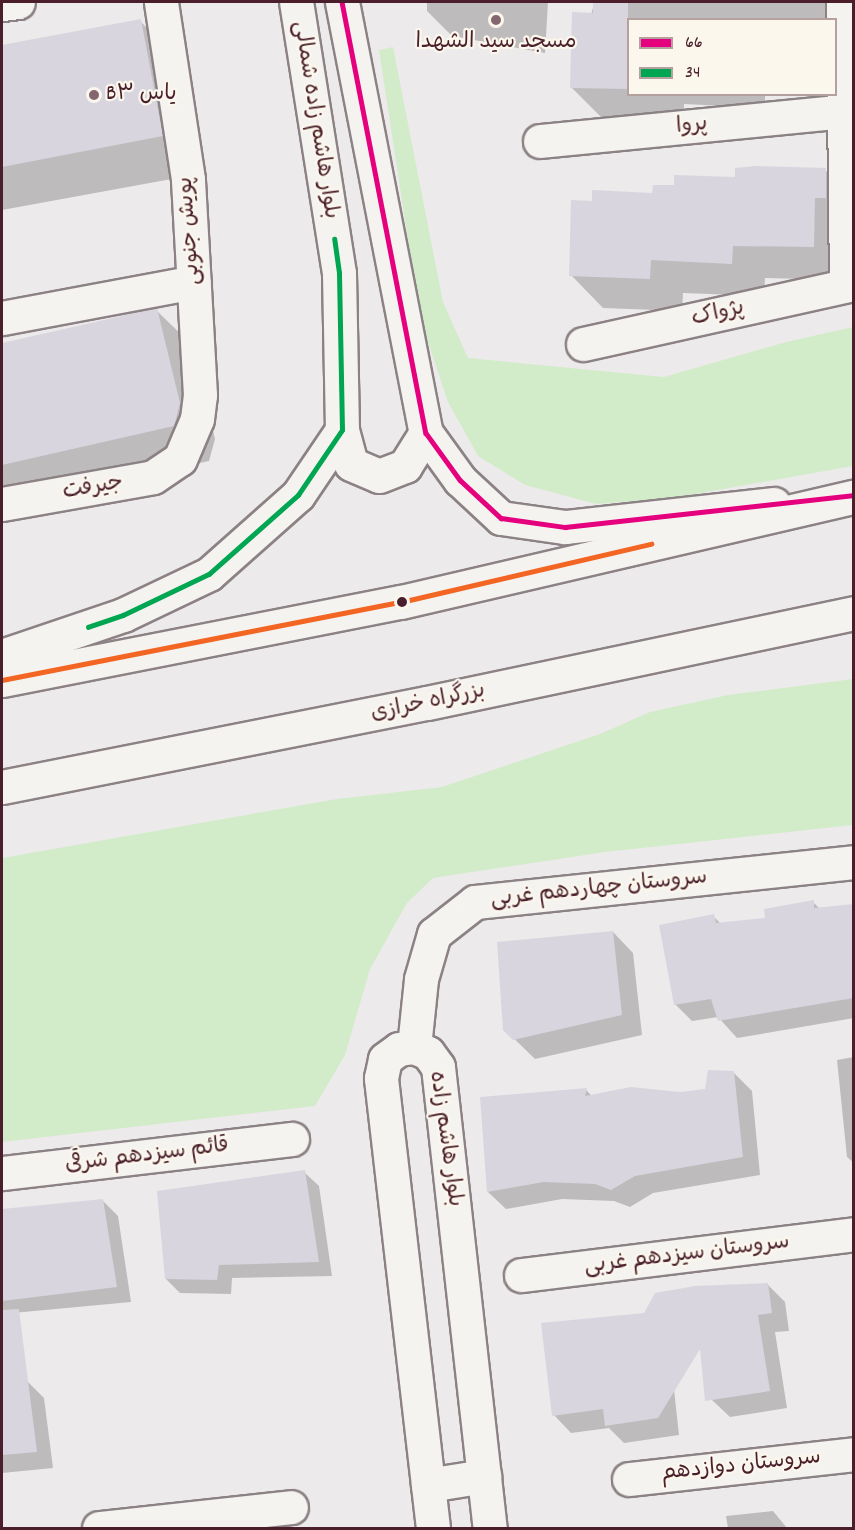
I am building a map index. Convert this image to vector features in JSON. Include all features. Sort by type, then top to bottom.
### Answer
[{"type":"main road","points":[[2,4],[18,2]]},
{"type":"main road","name":"پویش جنوبی","points":[[161,2],[188,179],[200,395],[197,419],[180,459]]},
{"type":"main road","name":"بلوار هاشم زاده شمالی","points":[[296,2],[339,273],[342,430],[351,464],[379,476],[405,466],[426,433]]},
{"type":"main road","name":"بلوار هاشم زاده شمالی","points":[[342,2],[426,433],[460,480],[501,518],[565,527],[854,496]]},
{"type":"main road","points":[[846,12],[844,111],[850,285]]},
{"type":"main road","name":"پروا","points":[[540,141],[844,111]]},
{"type":"main road","points":[[2,318],[194,282]]},
{"type":"main road","name":"پژواک","points":[[582,344],[850,285]]},
{"type":"main road","points":[[2,656],[123,615],[209,574],[298,495],[342,430]]},
{"type":"main road","name":"جيرفت","points":[[2,504],[153,477],[180,459]]},
{"type":"main road","points":[[2,680],[401,602],[854,496]]},
{"type":"main road","name":"بزرگراه خرازی","points":[[2,787],[427,703],[854,613]]},
{"type":"main road","name":"سروستان چهاردهم غربی","points":[[414,1047],[421,979],[434,934],[475,902],[854,862]]},
{"type":"main road","name":"بلوار هاشم زاده","points":[[433,1528],[381,1078],[385,1059],[399,1049],[414,1047],[428,1053],[438,1067],[490,1528]]},
{"type":"main road","name":"قائم سیزدهم شرقی","points":[[2,1173],[292,1139]]},
{"type":"main road","name":"سروستان سیزدهم غربی","points":[[521,1275],[854,1234]]},
{"type":"main road","name":"سروستان دوازدهم","points":[[628,1479],[854,1454]]},
{"type":"main road","points":[[428,1485],[484,1476]]},
{"type":"main road","points":[[99,1528],[291,1507]]},
{"type":"green space","points":[[393,47],[443,302],[468,358],[664,377],[786,342],[853,327],[853,466],[673,498],[596,504],[525,485],[478,456],[448,402],[420,318],[379,50]]},
{"type":"green space","points":[[853,679],[853,825],[605,852],[433,878],[407,903],[370,969],[345,1055],[315,1106],[2,1142],[2,858],[337,799],[442,787],[600,734],[650,712],[728,695]]},
{"type":"building","points":[[593,3],[628,3],[627,89],[570,88],[572,12],[593,13]]},
{"type":"building","name":"B۳ یاس","points":[[141,19],[163,136],[2,167],[2,45]]},
{"type":"building","points":[[756,166],[826,168],[826,198],[815,198],[814,247],[733,246],[732,264],[651,260],[650,279],[569,276],[571,200],[592,201],[592,190],[652,193],[653,185],[674,185],[674,175],[735,177],[735,168]]},
{"type":"building","points":[[157,308],[180,403],[174,426],[2,465],[2,343]]},
{"type":"building","points":[[814,900],[814,908],[854,904],[854,998],[718,1021],[711,999],[674,1005],[659,925],[714,914],[716,923],[765,918],[764,909]]},
{"type":"building","points":[[613,931],[622,1015],[513,1040],[503,1030],[497,942]]},
{"type":"building","points":[[708,1070],[734,1071],[743,1157],[635,1176],[611,1190],[595,1184],[544,1182],[487,1192],[480,1097],[587,1088],[585,1096],[631,1087],[680,1092],[705,1089]]},
{"type":"building","points":[[305,1170],[319,1262],[219,1265],[217,1280],[165,1279],[157,1191]]},
{"type":"building","points":[[103,1199],[117,1287],[2,1301],[2,1209]]},
{"type":"building","points":[[768,1283],[772,1313],[758,1315],[770,1391],[705,1401],[700,1349],[658,1418],[605,1426],[603,1409],[552,1416],[541,1323],[644,1313],[655,1293],[695,1286]]},
{"type":"building","points":[[19,1309],[37,1452],[2,1455],[2,1310]]},
{"type":"transit line","name":"66","points":[[342,2],[426,433],[460,480],[501,518],[565,527],[854,495]]},
{"type":"transit line","name":"34","points":[[88,627],[123,615],[209,574],[298,495],[342,430],[339,273],[334,239]]},
{"type":"transit line","points":[[2,680],[401,602],[651,544]]},
{"type":"place","name":"مسجد سید الشهدا","points":[[496,20]]},
{"type":"place","name":"B۳ یاس","points":[[94,95]]}]
